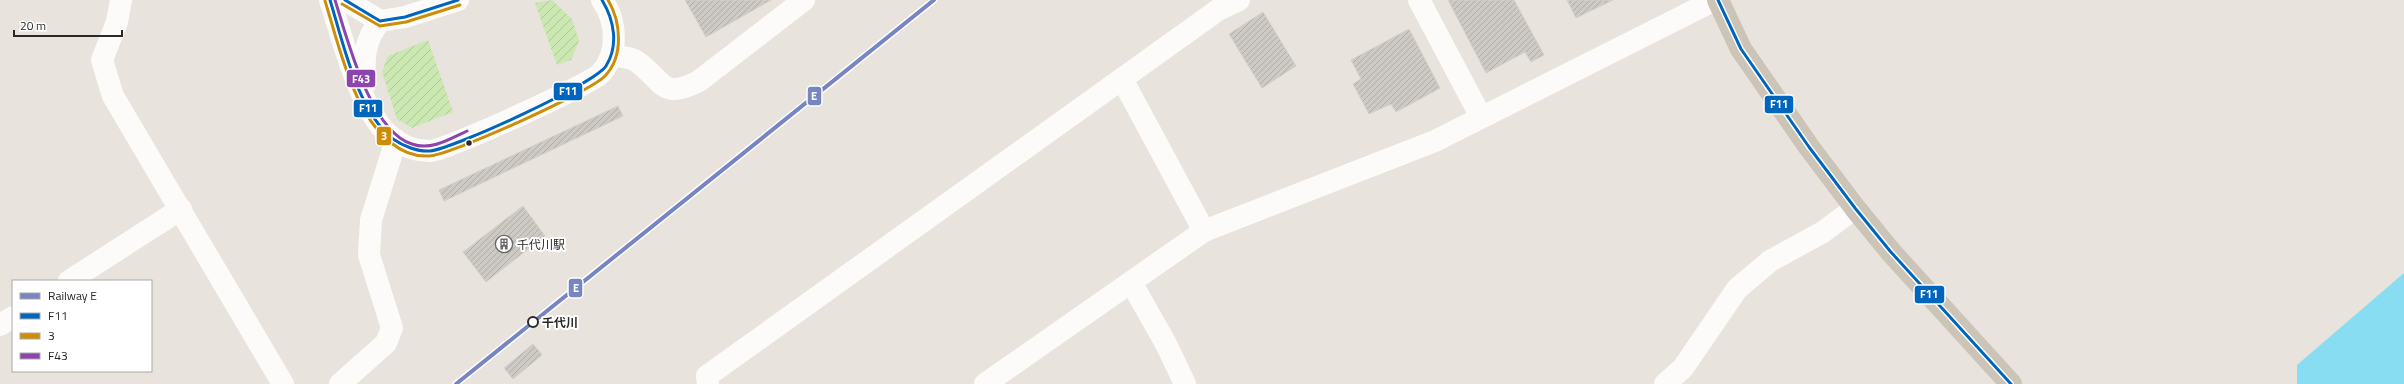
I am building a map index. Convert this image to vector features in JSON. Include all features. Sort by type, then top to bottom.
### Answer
[{"type":"main road","points":[[1716,0],[1741,49],[1809,147],[1855,208],[1890,251],[2011,384]]},
{"type":"street","points":[[121,0],[117,22],[102,60],[112,96],[181,209],[283,384]]},
{"type":"street","points":[[330,0],[366,103],[388,135],[407,148],[431,151],[469,136],[580,87],[601,73],[612,55],[615,35],[608,9],[602,0]]},
{"type":"street","points":[[345,0],[380,21],[406,18],[458,0]]},
{"type":"street","points":[[612,55],[635,60],[666,88],[682,90],[699,81],[804,0]]},
{"type":"street","points":[[708,384],[707,376],[1218,10],[1239,0]]},
{"type":"street","points":[[1419,0],[1481,117]]},
{"type":"street","points":[[985,384],[1204,231],[1435,141],[1716,0]]},
{"type":"street","points":[[366,103],[365,54],[369,35],[380,21]]},
{"type":"street","points":[[1122,79],[1204,231]]},
{"type":"street","points":[[340,384],[386,343],[392,328],[368,255],[371,220],[396,140]]},
{"type":"street","points":[[1665,384],[1683,368],[1737,289],[1770,261],[1823,232],[1855,208]]},
{"type":"street","points":[[71,280],[181,209]]},
{"type":"street","points":[[1131,282],[1166,344],[1185,384]]},
{"type":"street","points":[[0,325],[12,318]]},
{"type":"green space","points":[[552,0],[572,19],[579,41],[571,60],[557,65],[535,3]]},
{"type":"green space","points":[[428,40],[453,112],[412,128],[397,119],[382,72],[388,56]]},
{"type":"water","points":[[2404,273],[2404,384],[2297,384],[2297,365]]},
{"type":"building","points":[[685,0],[771,0],[706,37]]},
{"type":"building","points":[[1448,0],[1514,0],[1544,55],[1531,62],[1525,52],[1486,73]]},
{"type":"building","points":[[1567,0],[1613,0],[1576,18]]},
{"type":"building","points":[[1263,12],[1296,66],[1262,88],[1229,34]]},
{"type":"building","points":[[1409,29],[1440,88],[1396,112],[1391,104],[1369,114],[1353,84],[1361,79],[1351,60]]},
{"type":"building","points":[[618,106],[623,116],[444,201],[439,190]]},
{"type":"building","name":"千代川駅","points":[[523,206],[545,236],[486,282],[463,252]]},
{"type":"building","points":[[533,344],[542,355],[513,379],[504,368]]},
{"type":"rail line","name":"E","points":[[456,384],[934,0]]},
{"type":"transit line","name":"F11","points":[[330,0],[353,75],[370,111],[380,127],[393,139],[401,144],[421,151],[430,151],[444,147],[494,128],[552,100],[596,75],[606,66],[613,50],[614,41],[610,16],[602,0]]},
{"type":"transit line","name":"F43","points":[[335,0],[346,37],[362,81],[372,103],[384,121],[397,136],[412,144],[426,146],[440,143],[467,131]]},
{"type":"transit line","name":"F11","points":[[345,0],[380,21],[405,17],[458,0]]},
{"type":"transit line","name":"3","points":[[325,1],[349,77],[366,114],[377,129],[394,145],[408,153],[419,156],[429,156],[464,145],[520,122],[574,95],[605,76],[611,68],[618,49],[618,28],[616,18],[608,0]]},
{"type":"transit line","name":"F11","points":[[1718,0],[1741,49],[1809,147],[1855,208],[1890,251],[2011,384]]},
{"type":"transit line","name":"3","points":[[342,4],[380,26],[406,22],[460,5]]},
{"type":"place","name":"千代川駅","points":[[504,244]]},
{"type":"place","name":"千代川","points":[[533,322]]}]
